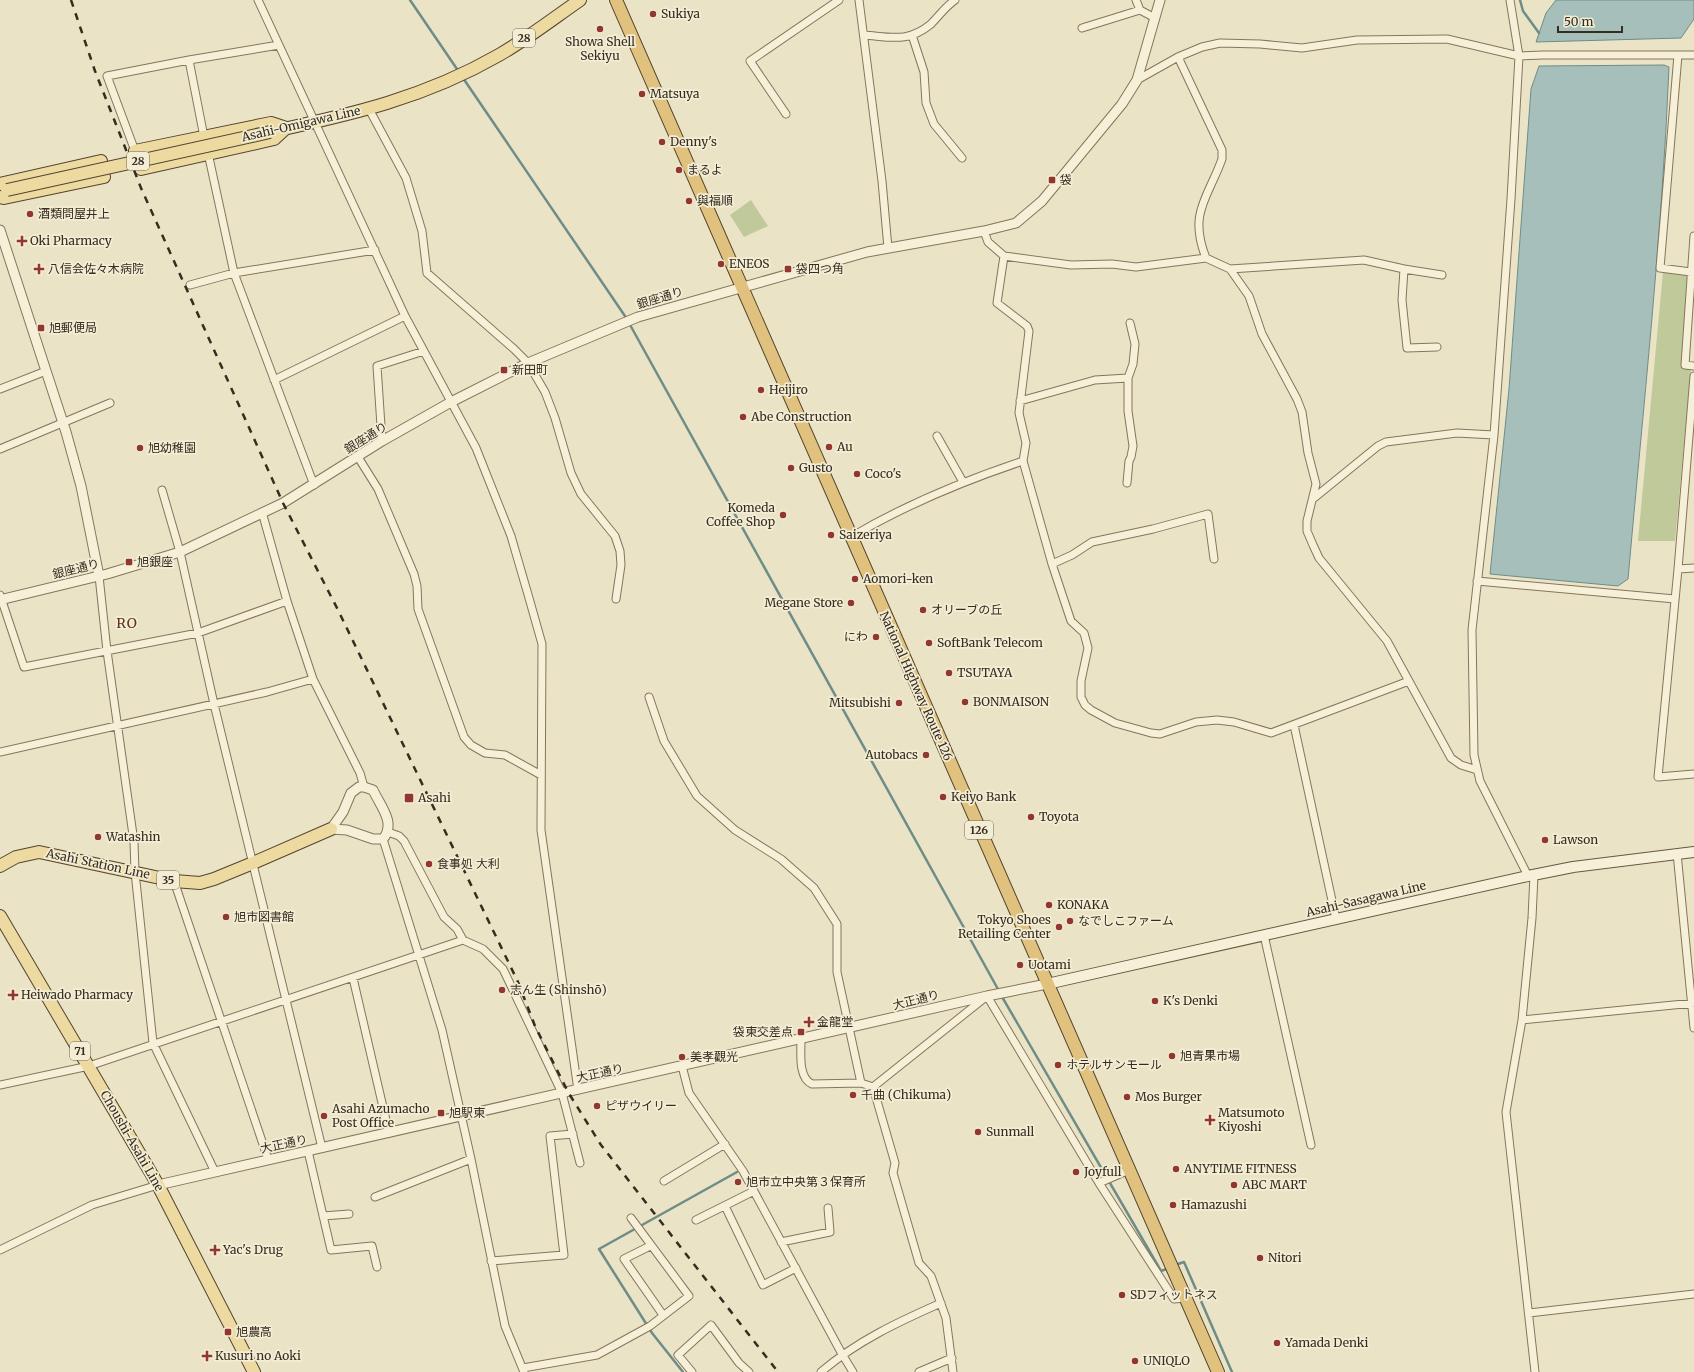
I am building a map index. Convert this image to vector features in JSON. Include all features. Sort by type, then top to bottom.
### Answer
[{"type":"highway","name":"National Highway Route 126","points":[[616,0],[1218,1372]]},
{"type":"main road","name":"Asahi-Omigawa Line","points":[[2,190],[316,122],[369,109],[417,94],[461,75],[501,54],[580,0]]},
{"type":"main road","points":[[271,123],[286,128],[274,138],[141,169],[135,151],[271,123]]},
{"type":"main road","points":[[101,161],[104,177],[4,198],[2,190],[101,161]]},
{"type":"main road","name":"Asahi Station Line","points":[[0,866],[16,858],[39,852],[174,881],[200,883],[253,864],[331,829]]},
{"type":"main road","name":"Asahi-Sasagawa Line","points":[[1047,984],[1531,875],[1573,867],[1694,852]]},
{"type":"main road","name":"Choushi-Asahi Line","points":[[0,916],[158,1186],[254,1372]]},
{"type":"street","points":[[258,0],[405,316],[476,448],[511,536],[542,644],[541,830],[578,1090]]},
{"type":"street","points":[[786,114],[750,60],[839,0]]},
{"type":"street","points":[[859,0],[882,181],[888,248]]},
{"type":"street","points":[[864,35],[904,38],[912,35],[931,24],[946,6],[955,0]]},
{"type":"street","points":[[1136,0],[1140,10],[1155,18]]},
{"type":"street","name":"銀座通り","points":[[1,598],[99,576],[180,552],[283,503],[382,441],[451,402],[528,363],[622,323],[888,248],[984,232],[1016,223],[1042,201],[1122,104],[1137,80],[1160,0]]},
{"type":"street","points":[[1510,0],[1519,56],[1494,435],[1476,581],[1472,630],[1472,663],[1474,755],[1480,781],[1531,875],[1532,918],[1522,1020],[1506,1112],[1535,1372]]},
{"type":"street","points":[[1082,28],[1140,10]]},
{"type":"street","points":[[912,35],[924,72],[926,103],[934,124],[962,158]]},
{"type":"street","points":[[1137,80],[1178,57],[1202,47],[1220,43],[1260,44],[1302,48],[1357,40],[1428,38],[1447,39],[1519,56],[1694,55]]},
{"type":"street","points":[[135,151],[108,76],[189,60],[279,45]]},
{"type":"street","points":[[1678,55],[1660,268],[1691,272]]},
{"type":"street","points":[[1178,57],[1222,150],[1222,159],[1199,213],[1202,247],[1206,258]]},
{"type":"street","points":[[189,60],[204,137]]},
{"type":"street","points":[[369,109],[406,178],[422,230],[428,273],[528,363],[545,392],[557,424],[571,473],[581,494],[615,536],[620,551],[621,565],[616,599]]},
{"type":"street","points":[[208,153],[234,273],[314,485]]},
{"type":"street","points":[[0,230],[63,423],[81,486],[99,576],[107,651],[134,842],[135,872],[154,1043],[215,1172]]},
{"type":"street","points":[[984,232],[988,242],[1004,256],[1071,265],[1112,264],[1136,267],[1206,258],[1230,269],[1364,260],[1404,269],[1442,275]]},
{"type":"street","points":[[1694,236],[1685,365],[1694,366]]},
{"type":"street","points":[[190,285],[234,273],[375,250]]},
{"type":"street","points":[[1004,256],[998,303],[1027,326],[1029,331],[1019,413],[1026,443],[1023,461],[1052,564],[1071,621],[1084,633],[1088,648],[1083,664],[1081,697],[1085,705],[1091,710],[1115,722],[1151,733],[1160,734],[1196,722],[1217,720],[1234,722],[1271,733],[1409,681]]},
{"type":"street","points":[[1230,269],[1249,296],[1262,334],[1297,399],[1302,412],[1308,453],[1315,479],[1314,498],[1307,531],[1320,558],[1386,642],[1451,758],[1461,765],[1477,770]]},
{"type":"street","points":[[1404,269],[1402,300],[1407,348],[1437,347]]},
{"type":"street","points":[[274,380],[405,316]]},
{"type":"street","points":[[1127,483],[1129,461],[1133,446],[1128,410],[1128,378],[1135,354],[1135,344],[1130,323]]},
{"type":"street","points":[[382,441],[377,366],[424,351]]},
{"type":"street","points":[[0,389],[46,371]]},
{"type":"street","points":[[1694,376],[1678,569],[1658,777],[1694,774]]},
{"type":"street","points":[[1020,401],[1095,380],[1128,378]]},
{"type":"street","points":[[0,449],[110,403]]},
{"type":"street","points":[[1314,498],[1378,446],[1386,442],[1457,432],[1494,435]]},
{"type":"street","points":[[937,436],[963,482]]},
{"type":"street","points":[[358,457],[378,489],[414,574],[417,586],[418,609],[464,737],[471,745],[485,753],[505,756],[541,775]]},
{"type":"street","points":[[851,537],[914,503],[963,482],[1023,461]]},
{"type":"street","points":[[162,490],[180,552],[214,704],[322,1148]]},
{"type":"street","points":[[262,512],[287,601],[313,679],[360,773],[364,787]]},
{"type":"street","points":[[1052,564],[1072,555],[1092,542],[1153,529],[1208,514],[1214,559]]},
{"type":"street","points":[[1678,569],[1694,568]]},
{"type":"street","points":[[1476,581],[1675,599]]},
{"type":"street","points":[[1,598],[24,667],[198,633],[287,601]]},
{"type":"street","points":[[0,752],[214,704],[313,679]]},
{"type":"street","points":[[649,697],[664,741],[697,796],[735,830],[781,859],[814,888],[837,924],[837,972],[860,1083]]},
{"type":"street","points":[[1294,725],[1336,919]]},
{"type":"street","points":[[331,829],[343,812],[351,793],[355,789],[364,787],[373,790],[390,826],[386,836],[442,1030],[460,1116],[471,1159],[505,1326],[523,1370],[596,1355],[650,1326],[689,1296],[650,1246],[631,1218]]},
{"type":"street","points":[[331,829],[347,830],[373,839],[386,836],[399,836],[404,841],[444,918],[457,929],[463,940],[483,950],[502,968],[562,1093],[580,1163]]},
{"type":"street","points":[[1677,854],[1694,1028]]},
{"type":"street","points":[[174,881],[268,1159]]},
{"type":"street","points":[[1264,935],[1311,1145]]},
{"type":"street","points":[[0,1085],[89,1066],[463,940]]},
{"type":"street","points":[[353,978],[389,1133]]},
{"type":"street","name":"大正通り","points":[[158,1186],[268,1159],[849,1029],[987,996],[1047,984]]},
{"type":"street","points":[[873,1087],[987,996],[1174,1299],[1185,1298]]},
{"type":"street","points":[[1522,1020],[1692,1003]]},
{"type":"street","points":[[801,1039],[803,1076],[807,1082],[812,1084],[860,1083],[873,1087]]},
{"type":"street","points":[[682,1066],[689,1093],[744,1171],[781,1242],[853,1372]]},
{"type":"street","points":[[873,1087],[895,1162],[893,1173],[919,1263],[931,1276],[946,1318],[953,1372]]},
{"type":"street","points":[[491,1261],[564,1255],[550,1136],[573,1134]]},
{"type":"street","points":[[664,1181],[725,1144]]},
{"type":"street","points":[[308,1151],[331,1250],[372,1246],[377,1267]]},
{"type":"street","points":[[375,1197],[471,1159]]},
{"type":"street","points":[[1101,1182],[1129,1170]]},
{"type":"street","points":[[0,1250],[92,1205],[158,1186]]},
{"type":"street","points":[[696,1220],[754,1191]]},
{"type":"street","points":[[725,1206],[763,1285],[796,1268]]},
{"type":"street","points":[[781,1242],[830,1232],[828,1208]]},
{"type":"street","points":[[323,1216],[349,1214]]},
{"type":"street","points":[[650,1246],[624,1260],[663,1315]]},
{"type":"street","points":[[1529,1313],[1694,1294]]},
{"type":"street","points":[[822,1372],[842,1354],[889,1326],[941,1303]]},
{"type":"street","points":[[692,1372],[678,1355],[711,1325],[739,1363],[749,1372]]},
{"type":"street","points":[[919,1372],[952,1358]]},
{"type":"green space","points":[[751,200],[768,226],[744,237],[730,215]]},
{"type":"green space","points":[[1663,272],[1687,275],[1682,367],[1691,369],[1675,541],[1638,541]]},
{"type":"water","points":[[1556,0],[1694,0],[1694,19],[1681,38],[1536,42],[1546,13]]},
{"type":"water","points":[[1664,65],[1669,67],[1662,195],[1652,323],[1628,579],[1618,586],[1490,574],[1509,389],[1531,89],[1539,66]]},
{"type":"waterway","points":[[410,0],[459,72]]},
{"type":"waterway","points":[[1520,0],[1523,11],[1539,33]]},
{"type":"waterway","points":[[463,78],[627,319]]},
{"type":"waterway","points":[[629,323],[999,991]]},
{"type":"waterway","points":[[1001,995],[1161,1271],[1169,1268]]},
{"type":"waterway","points":[[683,1372],[652,1333],[599,1249],[737,1172]]},
{"type":"waterway","points":[[1175,1265],[1184,1262],[1232,1372]]},
{"type":"railway","points":[[71,0],[95,71],[141,188],[283,503],[338,610],[518,982],[535,1026],[568,1092],[601,1145],[778,1372]]},
{"type":"place","name":"Sukiya","points":[[653,14]]},
{"type":"place","name":"Showa Shell Sekiyu","points":[[600,29]]},
{"type":"place","name":"Matsuya","points":[[642,94]]},
{"type":"place","name":"Denny's","points":[[662,142]]},
{"type":"place","name":"まるよ","points":[[679,170]]},
{"type":"place","name":"袋","points":[[1052,180]]},
{"type":"place","name":"與福順","points":[[689,201]]},
{"type":"place","name":"酒類問屋井上","points":[[30,214]]},
{"type":"place","name":"Oki Pharmacy","points":[[22,241]]},
{"type":"place","name":"ENEOS","points":[[721,264]]},
{"type":"place","name":"八信会佐々木病院","points":[[39,269]]},
{"type":"place","name":"袋四つ角","points":[[788,269]]},
{"type":"place","name":"旭郵便局","points":[[41,328]]},
{"type":"place","name":"新田町","points":[[504,370]]},
{"type":"place","name":"Heijiro","points":[[761,390]]},
{"type":"place","name":"Abe Construction","points":[[743,417]]},
{"type":"place","name":"Au","points":[[829,447]]},
{"type":"place","name":"旭幼稚園","points":[[140,448]]},
{"type":"place","name":"Gusto","points":[[791,468]]},
{"type":"place","name":"Coco's","points":[[857,474]]},
{"type":"place","name":"Komeda Coffee Shop","points":[[783,515]]},
{"type":"place","name":"Saizeriya","points":[[831,535]]},
{"type":"place","name":"旭銀座","points":[[129,562]]},
{"type":"place","name":"Aomori-ken","points":[[855,579]]},
{"type":"place","name":"Megane Store","points":[[851,603]]},
{"type":"place","name":"オリーブの丘","points":[[923,610]]},
{"type":"place","name":"にわ","points":[[876,637]]},
{"type":"place","name":"SoftBank Telecom","points":[[929,643]]},
{"type":"place","name":"TSUTAYA","points":[[949,673]]},
{"type":"place","name":"BONMAISON","points":[[965,702]]},
{"type":"place","name":"Mitsubishi","points":[[899,703]]},
{"type":"place","name":"Autobacs","points":[[926,755]]},
{"type":"place","name":"Keiyo Bank","points":[[943,797]]},
{"type":"place","name":"Asahi","points":[[409,798]]},
{"type":"place","name":"Toyota","points":[[1031,817]]},
{"type":"place","name":"Watashin","points":[[98,837]]},
{"type":"place","name":"Lawson","points":[[1545,840]]},
{"type":"place","name":"食事処 大利","points":[[429,864]]},
{"type":"place","name":"KONAKA","points":[[1049,905]]},
{"type":"place","name":"旭市図書館","points":[[226,917]]},
{"type":"place","name":"なでしこファーム","points":[[1070,921]]},
{"type":"place","name":"Tokyo Shoes Retailing Center","points":[[1059,927]]},
{"type":"place","name":"Uotami","points":[[1020,965]]},
{"type":"place","name":"志ん生 (Shinshō)","points":[[502,990]]},
{"type":"place","name":"Heiwado Pharmacy","points":[[13,995]]},
{"type":"place","name":"K's Denki","points":[[1155,1001]]},
{"type":"place","name":"金龍堂","points":[[809,1022]]},
{"type":"place","name":"袋東交差点","points":[[801,1032]]},
{"type":"place","name":"旭青果市場","points":[[1172,1056]]},
{"type":"place","name":"美孝觀光","points":[[682,1057]]},
{"type":"place","name":"ホテルサンモール","points":[[1058,1065]]},
{"type":"place","name":"千曲 (Chikuma)","points":[[853,1095]]},
{"type":"place","name":"Mos Burger","points":[[1127,1097]]},
{"type":"place","name":"ピザウイリー","points":[[597,1106]]},
{"type":"place","name":"旭駅東","points":[[441,1113]]},
{"type":"place","name":"Asahi Azumacho Post Office","points":[[324,1116]]},
{"type":"place","name":"Matsumoto Kiyoshi","points":[[1210,1120]]},
{"type":"place","name":"Sunmall","points":[[978,1132]]},
{"type":"place","name":"ANYTIME FITNESS","points":[[1176,1169]]},
{"type":"place","name":"Joyfull","points":[[1076,1172]]},
{"type":"place","name":"旭市立中央第３保育所","points":[[738,1182]]},
{"type":"place","name":"ABC MART","points":[[1234,1185]]},
{"type":"place","name":"Hamazushi","points":[[1173,1205]]},
{"type":"place","name":"Yac's Drug","points":[[215,1250]]},
{"type":"place","name":"Nitori","points":[[1260,1258]]},
{"type":"place","name":"SDフィットネス","points":[[1122,1295]]},
{"type":"place","name":"旭農高","points":[[228,1332]]},
{"type":"place","name":"Yamada Denki","points":[[1277,1343]]},
{"type":"place","name":"Kusuri no Aoki","points":[[207,1356]]},
{"type":"place","name":"UNIQLO","points":[[1135,1361]]},
{"type":"district","name":"RO","points":[[127,623]]}]
